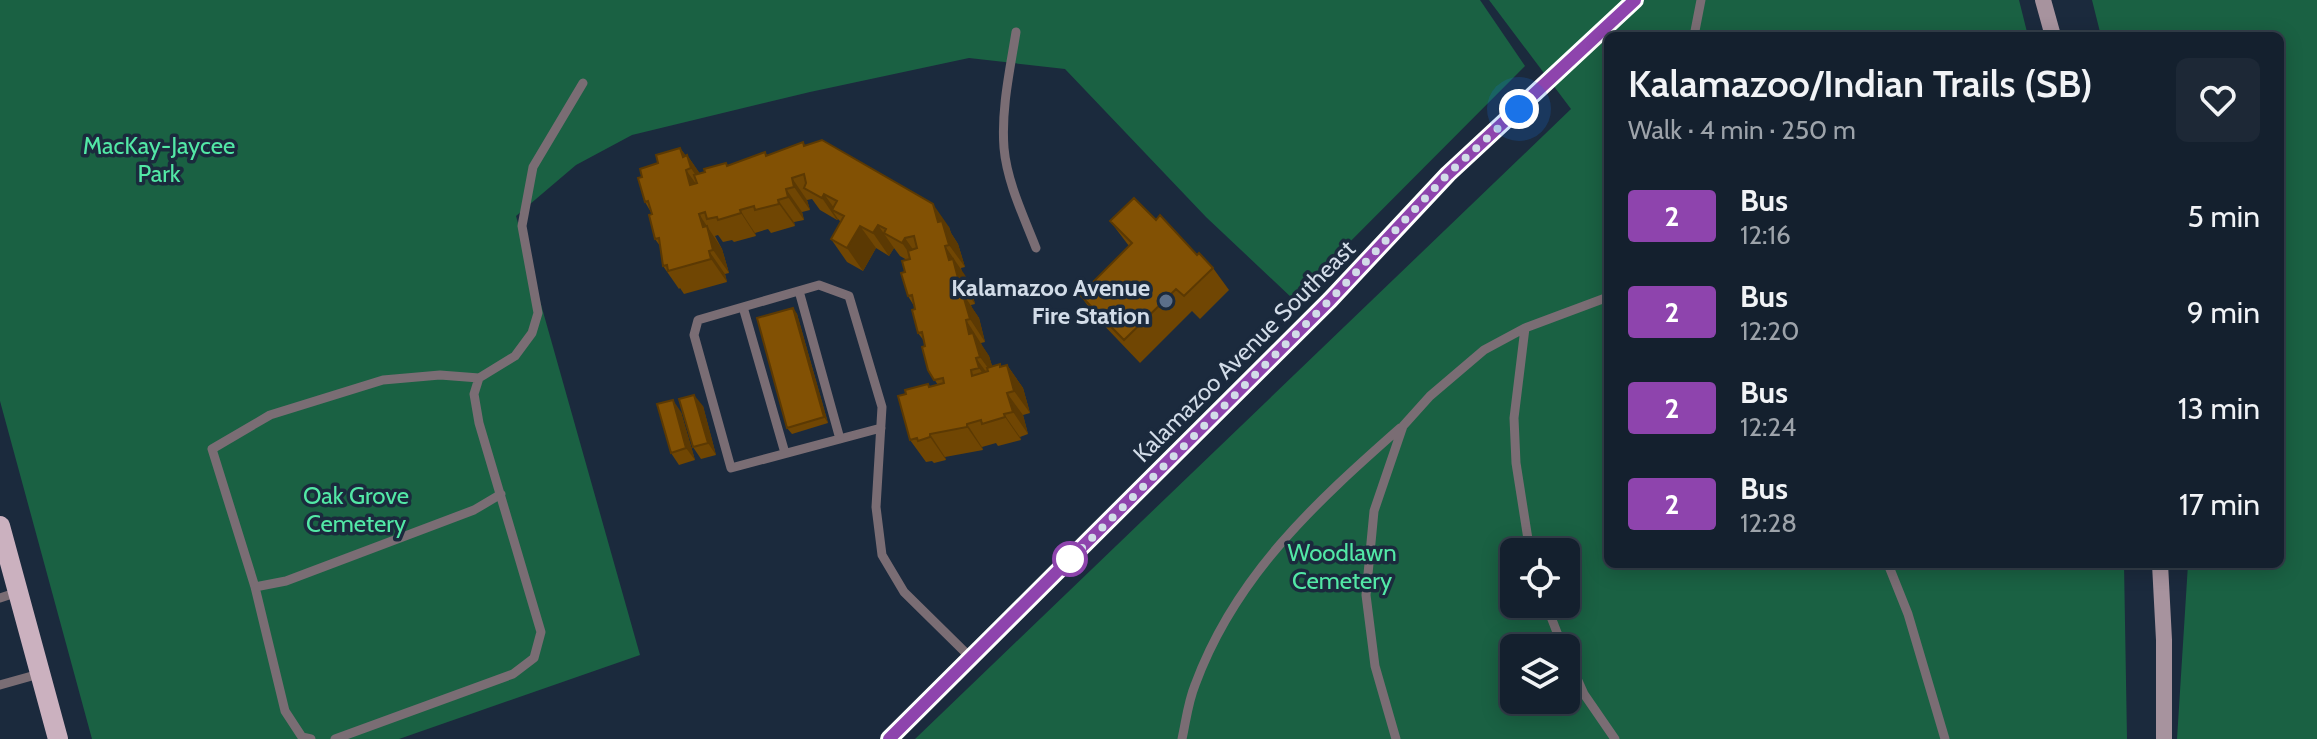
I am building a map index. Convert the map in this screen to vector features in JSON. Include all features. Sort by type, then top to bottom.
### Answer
[{"type":"main road","name":"Kalamazoo Avenue Southeast","points":[[889,739],[1330,300],[1448,174],[1635,0]]},
{"type":"main road","points":[[2043,0],[2052,32]]},
{"type":"main road","points":[[2,539],[9,595],[40,674],[58,739]]},
{"type":"main road","points":[[2160,568],[2164,739]]},
{"type":"lane","points":[[1695,32],[1701,0]]},
{"type":"lane","points":[[1016,32],[1004,108],[1004,151],[1036,248]]},
{"type":"lane","points":[[311,739],[302,737],[285,711],[255,587],[212,449],[270,415],[383,380],[440,375],[479,378],[515,356],[532,333],[538,313],[522,226],[533,167],[583,83]]},
{"type":"lane","points":[[881,428],[731,468],[694,335],[698,320],[819,285],[849,296],[882,407],[881,428],[876,507],[882,555],[904,592],[971,658]]},
{"type":"lane","points":[[799,291],[840,439]]},
{"type":"lane","points":[[1182,739],[1194,687],[1223,621],[1272,551],[1332,488],[1484,350],[1525,328],[1604,298]]},
{"type":"lane","points":[[743,307],[785,453]]},
{"type":"lane","points":[[1525,328],[1514,418],[1516,463],[1528,538]]},
{"type":"lane","points":[[335,739],[513,674],[534,658],[541,632],[479,423],[474,394],[479,378]]},
{"type":"lane","points":[[1396,739],[1375,666],[1366,595],[1374,511],[1403,426]]},
{"type":"lane","points":[[255,587],[286,581],[474,510],[501,494]]},
{"type":"lane","points":[[1890,568],[1908,614],[1945,739]]},
{"type":"lane","points":[[0,685],[40,674]]},
{"type":"lane","points":[[1580,685],[1615,739]]},
{"type":"green space","points":[[0,0],[1480,0],[1525,66],[1293,299],[1206,217],[1065,69],[969,58],[632,135],[576,165],[516,216],[640,655],[399,739],[92,739],[0,401]]},
{"type":"green space","name":"Woodlawn Cemetery","points":[[1489,0],[2019,0],[2027,32],[1604,32],[1604,568],[2124,568],[2127,739],[915,739],[1571,109]]},
{"type":"green space","points":[[2092,0],[2317,0],[2317,739],[2177,739],[2188,568],[2284,568],[2284,32],[2100,32]]},
{"type":"building","points":[[822,140],[933,204],[949,245],[945,246],[949,260],[953,259],[959,297],[963,295],[970,319],[966,320],[969,334],[973,333],[980,357],[976,358],[979,368],[971,370],[972,376],[988,371],[987,368],[1007,365],[1014,391],[1007,393],[1013,412],[982,424],[981,420],[967,424],[967,427],[930,434],[930,437],[918,441],[917,438],[910,440],[898,396],[906,394],[905,390],[944,383],[943,378],[934,380],[928,370],[922,332],[918,333],[912,310],[915,309],[912,295],[908,296],[901,273],[905,272],[902,261],[910,259],[908,251],[917,248],[914,236],[905,238],[902,243],[884,233],[886,229],[878,225],[873,233],[860,226],[847,248],[831,239],[844,216],[832,210],[837,201],[824,194],[822,198],[804,188],[804,174],[792,178],[794,187],[786,189],[788,197],[778,200],[779,204],[755,210],[754,206],[718,220],[717,217],[707,219],[705,212],[699,214],[703,227],[707,226],[713,250],[709,251],[711,259],[668,271],[667,265],[663,266],[659,238],[655,239],[649,215],[652,214],[638,178],[642,177],[640,169],[658,163],[656,155],[680,148],[683,157],[687,155],[691,168],[686,170],[690,185],[697,183],[694,175],[705,172],[704,169],[726,163],[727,166],[765,152],[766,156],[803,142],[804,146]]},
{"type":"building","name":"Kalamazoo Avenue Fire Station","points":[[1134,198],[1156,220],[1160,215],[1213,268],[1184,296],[1176,289],[1124,340],[1080,295],[1132,243],[1110,221]]},
{"type":"building","points":[[793,308],[824,417],[787,428],[757,318]]},
{"type":"building","points":[[694,395],[708,443],[693,447],[679,399]]},
{"type":"building","points":[[673,400],[686,448],[671,453],[657,404]]},
{"type":"bus line","name":"2","points":[[889,739],[1330,300],[1448,174],[1635,0]]},
{"type":"place","name":"Kalamazoo Avenue Fire Station","points":[[1166,301]]},
{"type":"route","points":[[1070,559],[1061,569],[1330,300],[1448,174],[1519,109]]},
{"type":"park label","name":"MacKay-Jaycee Park","points":[[159,159]]},
{"type":"park label","name":"Oak Grove Cemetery","points":[[356,509]]}]
